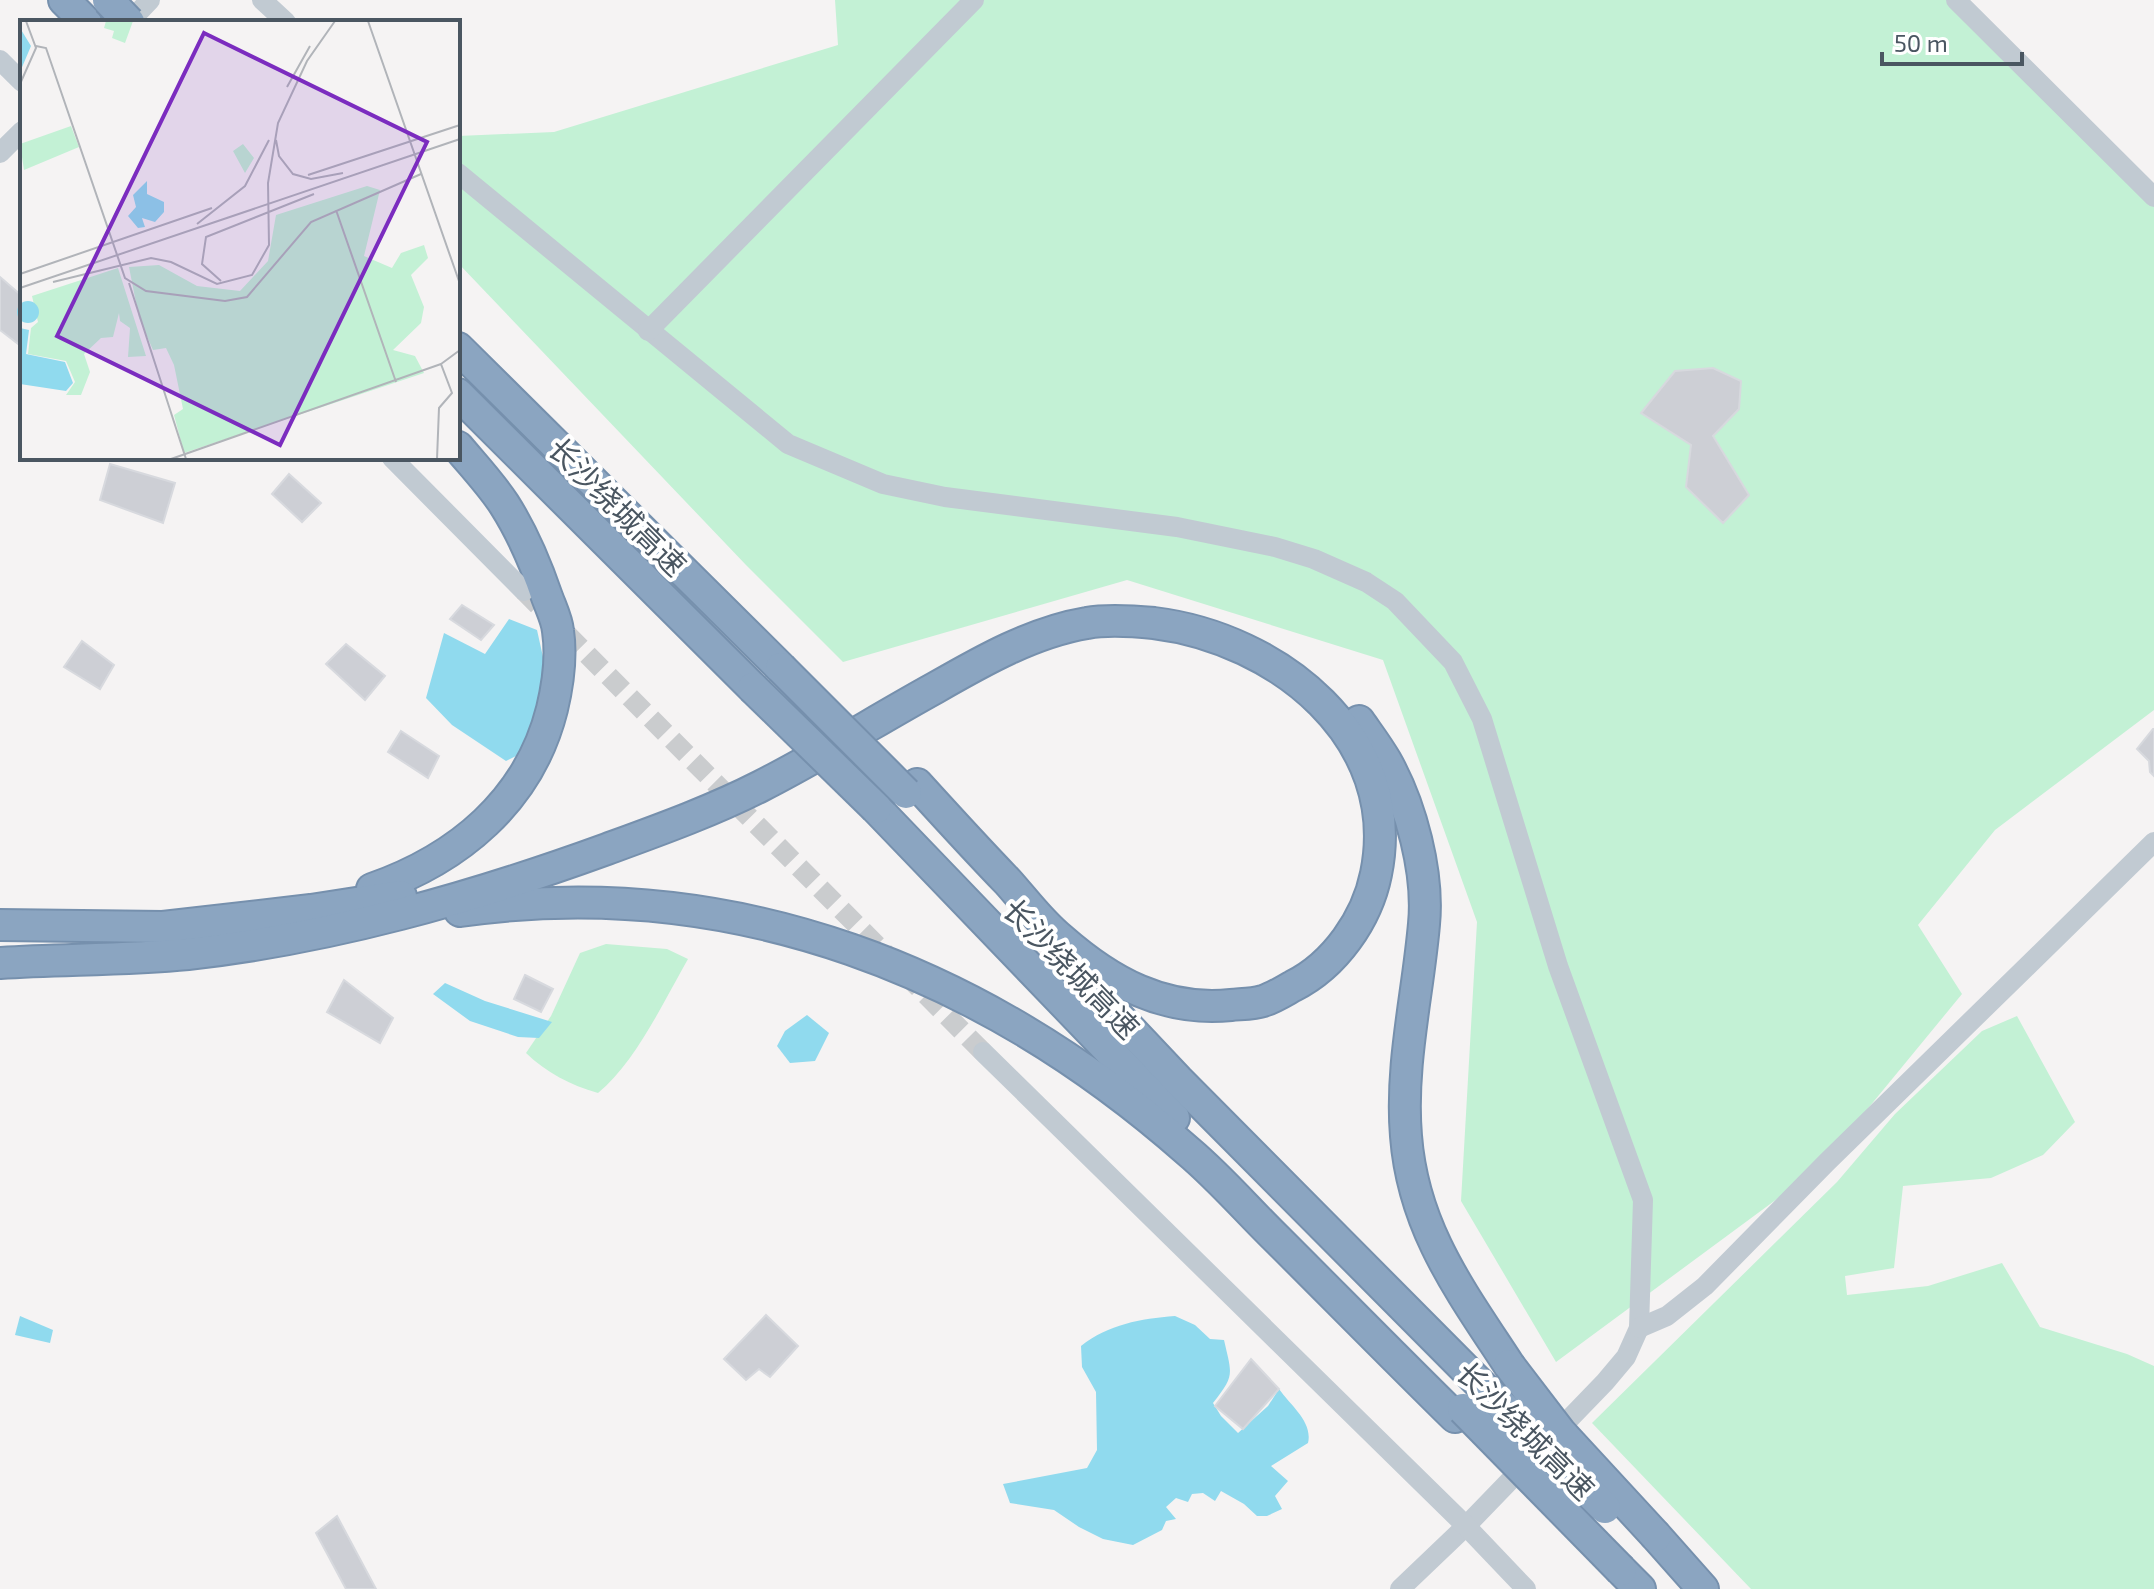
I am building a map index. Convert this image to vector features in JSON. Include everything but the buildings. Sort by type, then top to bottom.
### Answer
[{"type":"highway","points":[[64,0],[82,20]]},
{"type":"highway","points":[[108,0],[127,20]]},
{"type":"highway","name":"长沙绕城高速","points":[[460,350],[619,507],[787,664],[912,789],[1178,1080],[1467,1405]]},
{"type":"highway","name":"长沙绕城高速","points":[[460,396],[876,808],[1118,1062],[1467,1405],[1650,1541],[1685,1589]]},
{"type":"highway","points":[[311,910],[410,876],[460,845],[494,816],[523,778],[547,731],[560,679],[558,630],[537,567],[504,504],[460,449]]},
{"type":"highway","points":[[0,925],[163,927],[311,910],[403,895],[489,872],[682,802],[777,760],[983,643],[1038,621],[1088,608],[1135,605],[1196,612],[1259,637],[1309,669],[1351,709],[1386,761],[1407,808],[1421,859],[1425,921],[1405,1080],[1406,1137],[1419,1205],[1443,1263],[1509,1365],[1650,1541],[1703,1589]]},
{"type":"highway","points":[[0,963],[185,954],[322,934],[544,872],[760,787],[994,655],[1090,622],[1137,621],[1183,627],[1238,645],[1275,665],[1318,696],[1349,737],[1371,780],[1381,829],[1376,877],[1362,917],[1335,954],[1302,982],[1262,1002],[1210,1007],[1168,1003],[1118,981],[1059,938],[912,789]]},
{"type":"highway","points":[[347,927],[480,908],[580,903],[669,906],[766,923],[852,948],[940,983],[1015,1023],[1073,1062],[1190,1152],[1467,1405],[1623,1572]]},
{"type":"street","points":[[131,20],[150,0]]},
{"type":"street","points":[[262,0],[284,20]]},
{"type":"street","points":[[648,331],[974,0]]},
{"type":"street","points":[[1956,0],[2154,197]]},
{"type":"street","points":[[0,60],[20,80]]},
{"type":"street","points":[[0,153],[20,133]]},
{"type":"street","points":[[460,175],[788,444],[883,484],[945,497],[1177,527],[1275,547],[1314,559],[1366,582],[1395,601],[1453,662],[1482,719],[1558,966],[1643,1200],[1639,1328],[1626,1357],[1605,1382],[1466,1526],[1400,1589]]},
{"type":"street","points":[[394,460],[524,591]]},
{"type":"street","points":[[1639,1328],[1667,1316],[1705,1286],[2154,842]]},
{"type":"street","points":[[983,1052],[1466,1526],[1526,1589]]},
{"type":"green space","points":[[835,0],[1955,0],[2154,202],[2154,710],[1995,830],[1918,925],[1962,994],[1819,1168],[1556,1362],[1461,1201],[1477,922],[1383,660],[1127,580],[843,662],[746,565],[460,265],[460,136],[554,132],[838,45]]},
{"type":"green space","points":[[606,944],[667,949],[688,959],[636,1048],[598,1093],[559,1078],[526,1053],[551,1016],[580,953]]},
{"type":"green space","points":[[2017,1016],[2075,1122],[2043,1155],[1991,1178],[1903,1186],[1894,1268],[1845,1276],[1847,1295],[1928,1286],[2002,1263],[2040,1327],[2127,1354],[2154,1366],[2154,1589],[1751,1589],[1592,1423],[1837,1182],[1895,1114],[1982,1031]]},
{"type":"water","points":[[509,619],[537,630],[545,666],[534,721],[520,754],[506,761],[452,725],[426,698],[444,633],[485,654]]},
{"type":"water","points":[[445,983],[485,1001],[552,1022],[539,1038],[518,1037],[470,1021],[433,994]]},
{"type":"water","points":[[807,1015],[829,1033],[815,1061],[790,1063],[777,1046],[785,1031]]},
{"type":"water","points":[[20,1316],[53,1330],[50,1343],[15,1335]]},
{"type":"water","points":[[1175,1316],[1195,1325],[1210,1339],[1224,1340],[1230,1374],[1213,1403],[1238,1433],[1268,1406],[1279,1389],[1304,1421],[1309,1435],[1308,1443],[1271,1466],[1288,1481],[1275,1496],[1282,1509],[1267,1516],[1257,1516],[1244,1504],[1221,1491],[1215,1501],[1203,1493],[1192,1494],[1188,1502],[1176,1498],[1166,1507],[1176,1519],[1166,1521],[1162,1530],[1133,1545],[1103,1539],[1054,1510],[1010,1503],[1003,1484],[1087,1468],[1097,1450],[1096,1392],[1082,1367],[1081,1346],[1103,1332],[1125,1324]]},
{"type":"tunnel","points":[[524,591],[983,1052]]}]
